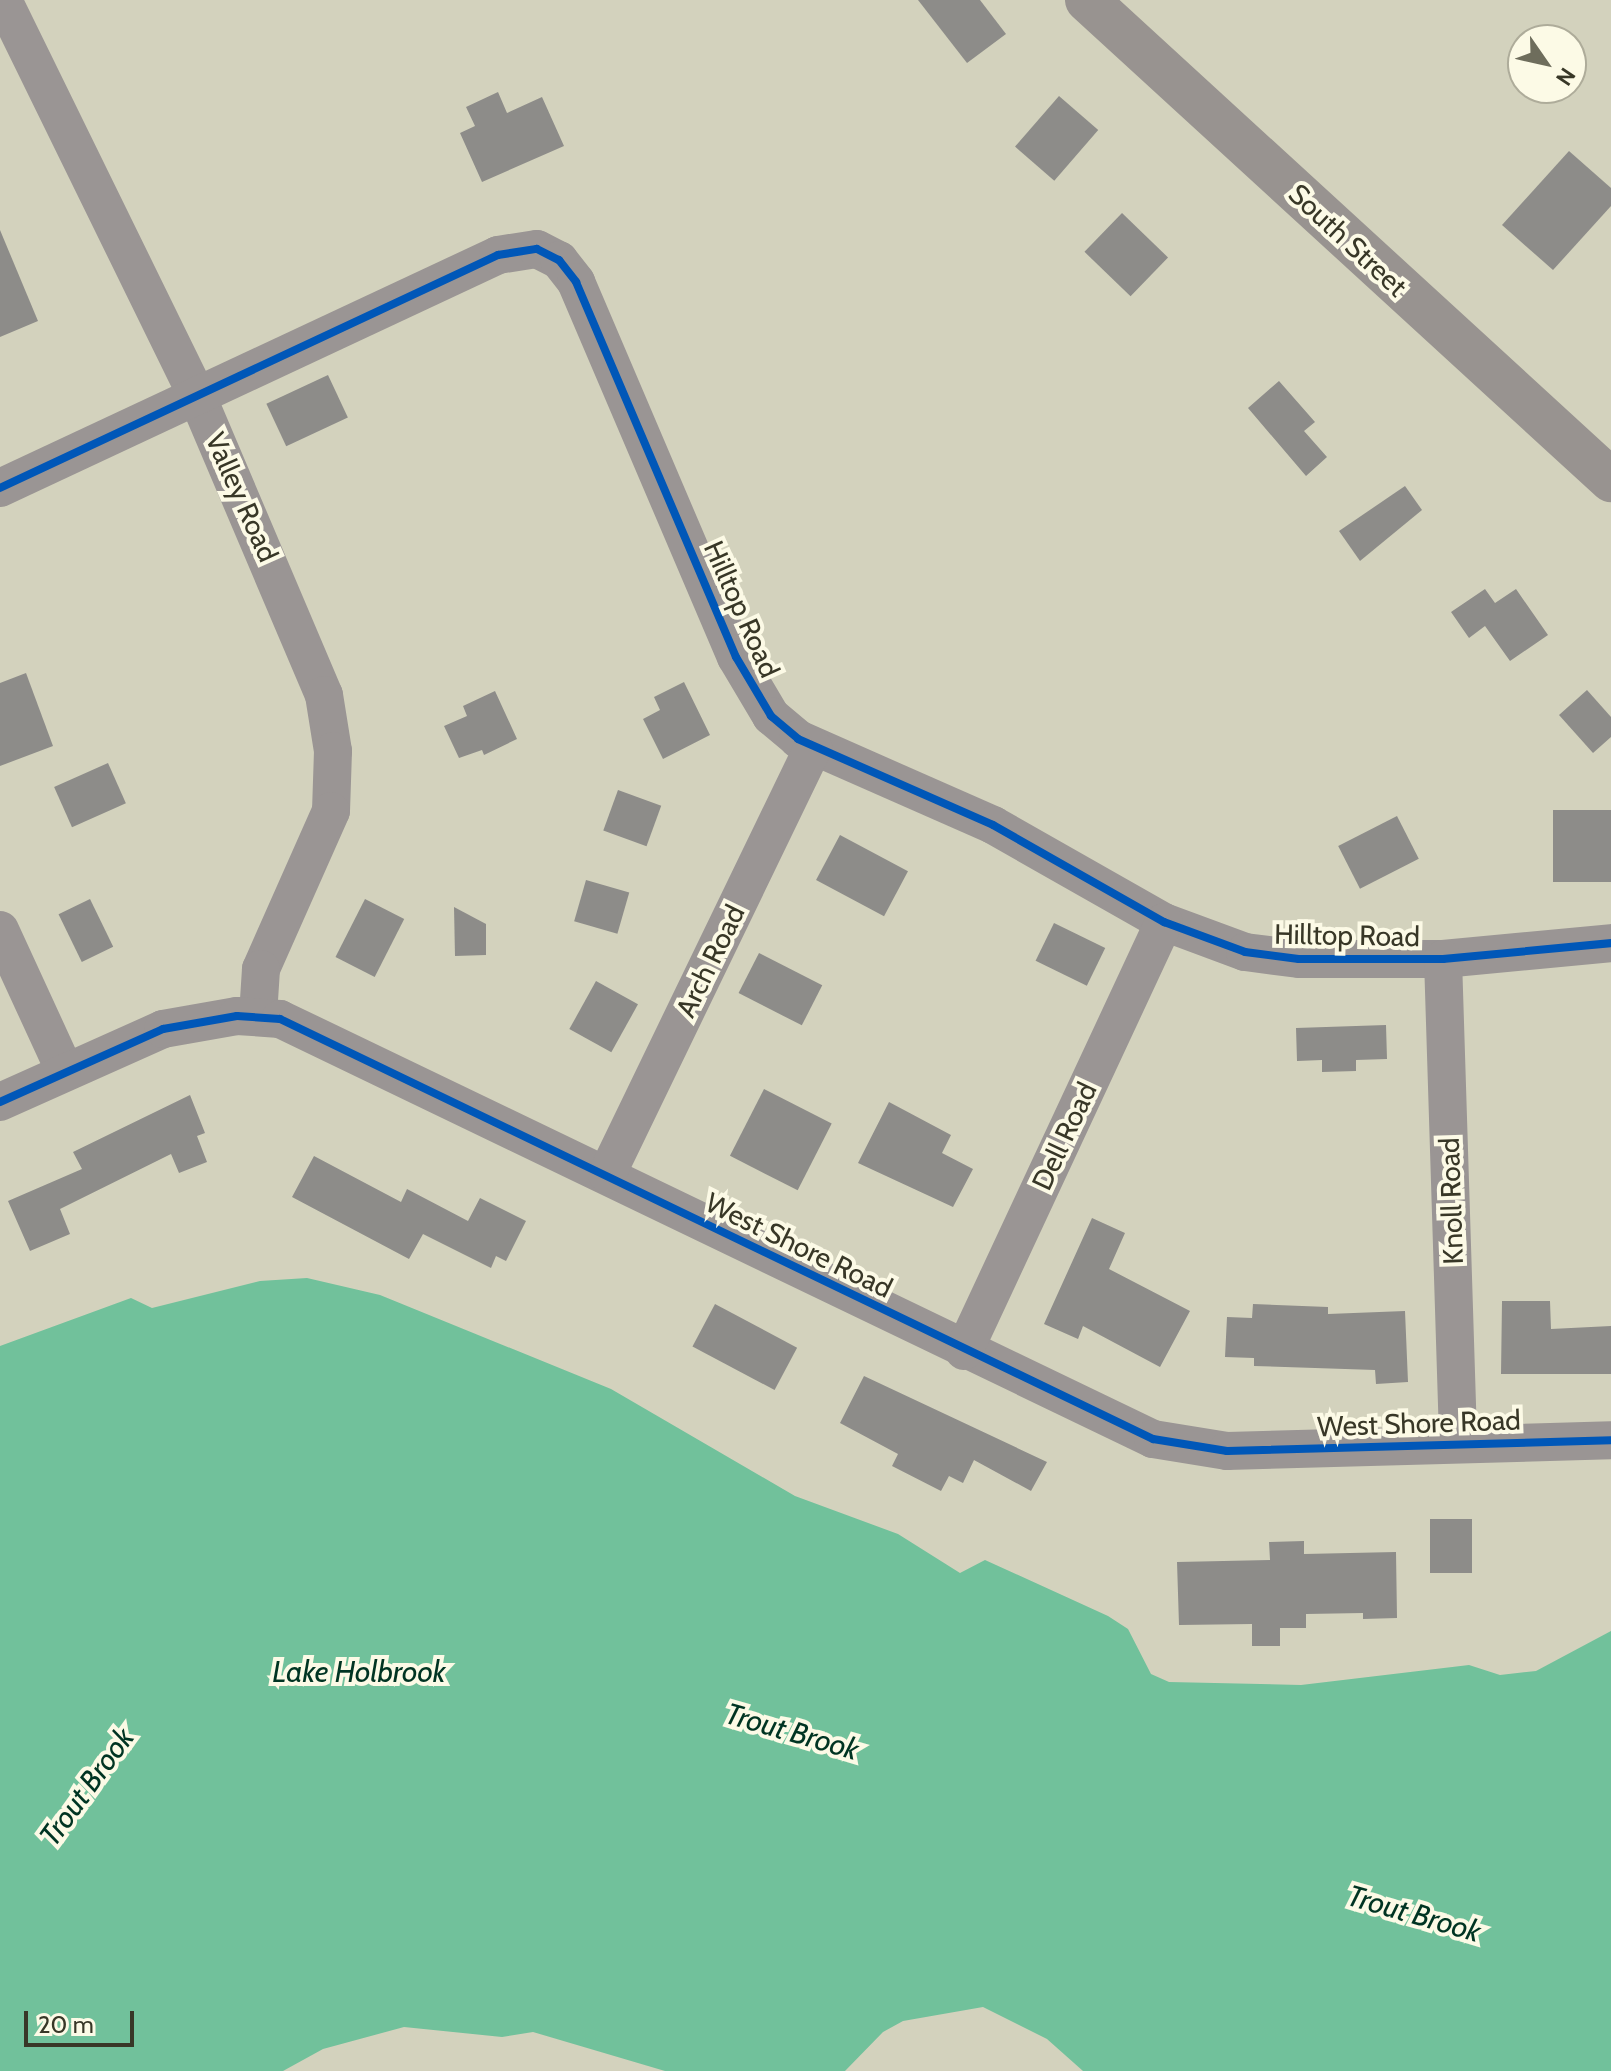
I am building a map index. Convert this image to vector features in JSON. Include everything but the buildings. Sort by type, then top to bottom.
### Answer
[{"type":"main road","name":"South Street","points":[[1087,0],[1611,480]]},
{"type":"street","name":"Valley Road","points":[[3,0],[197,396],[313,660],[333,751],[327,829],[261,969],[258,1015]]},
{"type":"street","name":"Hilltop Road","points":[[0,488],[498,255],[524,248],[548,253],[570,270],[582,294],[747,681],[771,716],[813,747],[993,825],[1164,922],[1270,957],[1443,959],[1611,943]]},
{"type":"street","name":"Arch Road","points":[[607,1174],[813,747]]},
{"type":"street","name":"Dell Road","points":[[964,1351],[1164,922]]},
{"type":"street","points":[[0,930],[65,1071]]},
{"type":"street","name":"Knoll Road","points":[[1443,959],[1458,1443]]},
{"type":"street","name":"West Shore Road","points":[[0,1102],[163,1029],[258,1015],[321,1035],[1129,1431],[1175,1445],[1227,1451],[1611,1440]]},
{"type":"water","name":"Lake Holbrook","points":[[307,1278],[380,1295],[611,1389],[795,1496],[898,1534],[960,1573],[985,1560],[1108,1616],[1128,1629],[1151,1674],[1169,1682],[1301,1685],[1469,1665],[1500,1675],[1536,1671],[1611,1631],[1611,2071],[1083,2071],[1047,2039],[983,2007],[903,2021],[883,2032],[845,2071],[665,2071],[533,2032],[502,2037],[404,2027],[323,2049],[283,2071],[0,2071],[0,1346],[131,1298],[152,1308],[260,1281]]},
{"type":"cycle path","points":[[0,488],[498,255],[537,249],[559,260],[576,282],[736,657],[771,716],[798,739],[993,825],[1164,922],[1245,952],[1299,959],[1443,959],[1611,943]]},
{"type":"cycle path","points":[[0,1102],[163,1029],[237,1016],[280,1019],[1153,1439],[1227,1451],[1611,1440]]},
{"type":"water label","name":"Trout Brook","points":[[792,1732]]},
{"type":"water label","name":"Trout Brook","points":[[87,1787]]},
{"type":"water label","name":"Trout Brook","points":[[1414,1914]]}]
